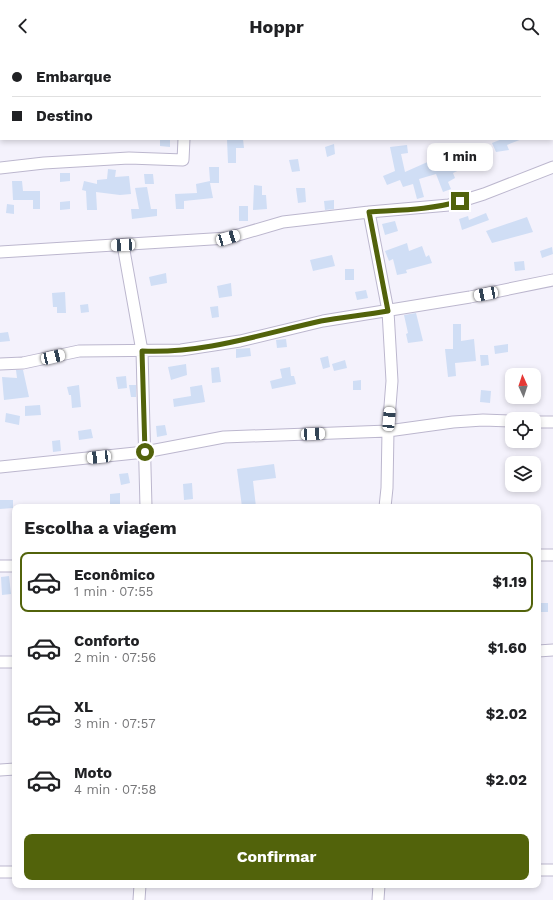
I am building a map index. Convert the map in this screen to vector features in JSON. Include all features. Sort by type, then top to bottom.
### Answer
[{"type":"street","points":[[0,168],[44,163],[129,158],[183,160],[184,140]]},
{"type":"street","points":[[0,252],[228,238],[282,222],[449,205],[484,194],[553,167]]},
{"type":"street","points":[[369,212],[388,311],[392,381],[388,431],[385,504]]},
{"type":"street","points":[[123,245],[142,351],[146,504]]},
{"type":"street","points":[[0,364],[23,363],[79,351],[181,350],[240,341],[323,321],[388,311],[553,280]]},
{"type":"street","points":[[0,467],[145,452],[224,437],[388,431],[460,422],[483,420],[505,421]]},
{"type":"street","points":[[541,422],[553,422]]},
{"type":"street","points":[[541,555],[553,555]]},
{"type":"street","points":[[0,566],[12,566]]},
{"type":"street","points":[[541,651],[553,650]]},
{"type":"street","points":[[0,662],[12,662]]},
{"type":"street","points":[[0,770],[12,769]]},
{"type":"street","points":[[541,870],[553,870]]},
{"type":"street","points":[[0,872],[12,872]]},
{"type":"street","points":[[139,900],[140,888]]},
{"type":"street","points":[[378,900],[379,888]]},
{"type":"building","points":[[160,140],[170,140],[170,147],[160,146]]},
{"type":"building","points":[[227,140],[243,140],[244,148],[236,148],[236,163],[228,163]]},
{"type":"building","points":[[500,140],[520,140],[507,145],[509,150],[496,152],[492,143]]},
{"type":"building","points":[[334,144],[335,154],[327,157],[325,147]]},
{"type":"building","points":[[407,145],[408,153],[401,154],[405,172],[441,156],[444,167],[462,159],[466,167],[453,173],[455,178],[448,182],[451,189],[443,192],[436,174],[419,179],[424,197],[417,199],[413,184],[403,187],[400,180],[387,185],[383,176],[395,171],[390,147]]},
{"type":"building","points":[[298,159],[300,171],[292,172],[289,160]]},
{"type":"building","points":[[209,167],[219,167],[219,183],[210,183],[213,198],[184,201],[184,209],[176,209],[175,194],[197,193],[196,184],[210,181]]},
{"type":"building","points":[[108,169],[116,170],[115,177],[129,176],[131,194],[120,195],[96,192],[97,210],[87,210],[86,191],[82,190],[84,181],[97,184],[97,180],[107,179]]},
{"type":"building","points":[[60,173],[70,173],[70,181],[60,182]]},
{"type":"building","points":[[144,174],[153,174],[154,184],[145,184]]},
{"type":"building","points":[[12,181],[22,181],[23,191],[40,191],[40,209],[33,209],[33,200],[13,200]]},
{"type":"building","points":[[254,185],[262,186],[262,195],[266,195],[267,209],[253,210]]},
{"type":"building","points":[[147,187],[151,209],[157,209],[157,216],[132,219],[131,209],[139,209],[135,188]]},
{"type":"building","points":[[296,188],[305,188],[306,202],[298,203]]},
{"type":"building","points":[[334,200],[334,209],[325,210],[324,201]]},
{"type":"building","points":[[70,201],[70,209],[60,210],[60,202]]},
{"type":"building","points":[[7,204],[14,205],[14,214],[6,213]]},
{"type":"building","points":[[239,206],[248,206],[248,221],[239,221]]},
{"type":"building","points":[[486,213],[489,220],[462,230],[459,219],[468,216],[469,220]]},
{"type":"building","points":[[527,217],[533,232],[492,243],[486,231]]},
{"type":"building","points":[[395,221],[398,231],[385,235],[382,224]]},
{"type":"building","points":[[407,243],[409,251],[422,246],[426,257],[429,255],[432,263],[406,270],[407,273],[397,275],[393,259],[389,261],[385,251]]},
{"type":"building","points":[[552,247],[553,254],[542,258],[540,251]]},
{"type":"building","points":[[332,255],[335,266],[313,271],[310,260]]},
{"type":"building","points":[[524,261],[525,270],[515,271],[514,262]]},
{"type":"building","points":[[345,269],[354,269],[354,280],[345,280]]},
{"type":"building","points":[[166,273],[167,283],[151,286],[149,277]]},
{"type":"building","points":[[231,283],[232,296],[219,298],[217,286]]},
{"type":"building","points":[[366,290],[368,298],[357,300],[355,292]]},
{"type":"building","points":[[65,292],[66,313],[57,313],[57,307],[53,307],[52,293]]},
{"type":"building","points":[[88,304],[89,312],[81,313],[80,305]]},
{"type":"building","points":[[218,306],[219,317],[212,318],[210,307]]},
{"type":"building","points":[[416,313],[423,341],[408,343],[406,334],[408,333],[404,315]]},
{"type":"building","points":[[453,324],[461,324],[461,341],[474,339],[476,361],[455,363],[456,376],[448,377],[445,349],[453,349]]},
{"type":"building","points":[[8,332],[10,341],[0,342],[0,333]]},
{"type":"building","points":[[286,339],[287,347],[277,348],[276,340]]},
{"type":"building","points":[[508,344],[508,352],[495,354],[494,346]]},
{"type":"building","points":[[250,348],[251,356],[236,358],[236,349]]},
{"type":"building","points":[[480,355],[488,355],[489,365],[481,366]]},
{"type":"building","points":[[328,356],[330,367],[323,369],[320,358]]},
{"type":"building","points":[[345,360],[347,368],[334,371],[332,364]]},
{"type":"building","points":[[186,364],[187,375],[171,380],[168,367]]},
{"type":"building","points":[[219,367],[221,382],[212,383],[211,368]]},
{"type":"building","points":[[290,367],[291,376],[294,376],[296,384],[272,389],[270,381],[282,378],[280,369]]},
{"type":"building","points":[[16,370],[23,370],[29,397],[4,400],[2,377],[17,378]]},
{"type":"building","points":[[126,376],[127,388],[118,389],[116,377]]},
{"type":"building","points":[[361,380],[361,390],[353,390],[353,381]]},
{"type":"building","points":[[79,385],[81,407],[72,408],[71,395],[69,395],[67,387]]},
{"type":"building","points":[[129,385],[136,385],[136,397],[131,397]]},
{"type":"building","points":[[202,385],[205,402],[174,407],[173,399],[191,396],[190,387]]},
{"type":"building","points":[[481,390],[491,391],[490,403],[480,402]]},
{"type":"building","points":[[40,405],[41,415],[25,416],[25,406]]},
{"type":"building","points":[[6,413],[20,416],[19,425],[5,422]]},
{"type":"building","points":[[165,425],[167,435],[157,437],[156,426]]},
{"type":"building","points":[[91,429],[93,438],[79,440],[78,431]]},
{"type":"building","points":[[60,440],[61,451],[53,452],[52,441]]},
{"type":"building","points":[[274,464],[276,478],[253,481],[256,504],[242,504],[237,469]]},
{"type":"building","points":[[128,473],[130,483],[121,485],[119,474]]},
{"type":"building","points":[[192,483],[193,499],[184,500],[183,484]]},
{"type":"building","points":[[120,493],[120,504],[110,504],[110,494]]},
{"type":"building","points":[[0,500],[13,500],[12,508],[0,509]]},
{"type":"building","points":[[9,576],[11,594],[2,595],[1,577]]},
{"type":"building","points":[[541,603],[548,603],[548,612],[541,612]]},
{"type":"route","points":[[145,452],[142,351],[162,352],[240,341],[323,321],[388,311],[369,212],[449,205],[460,201]]}]
